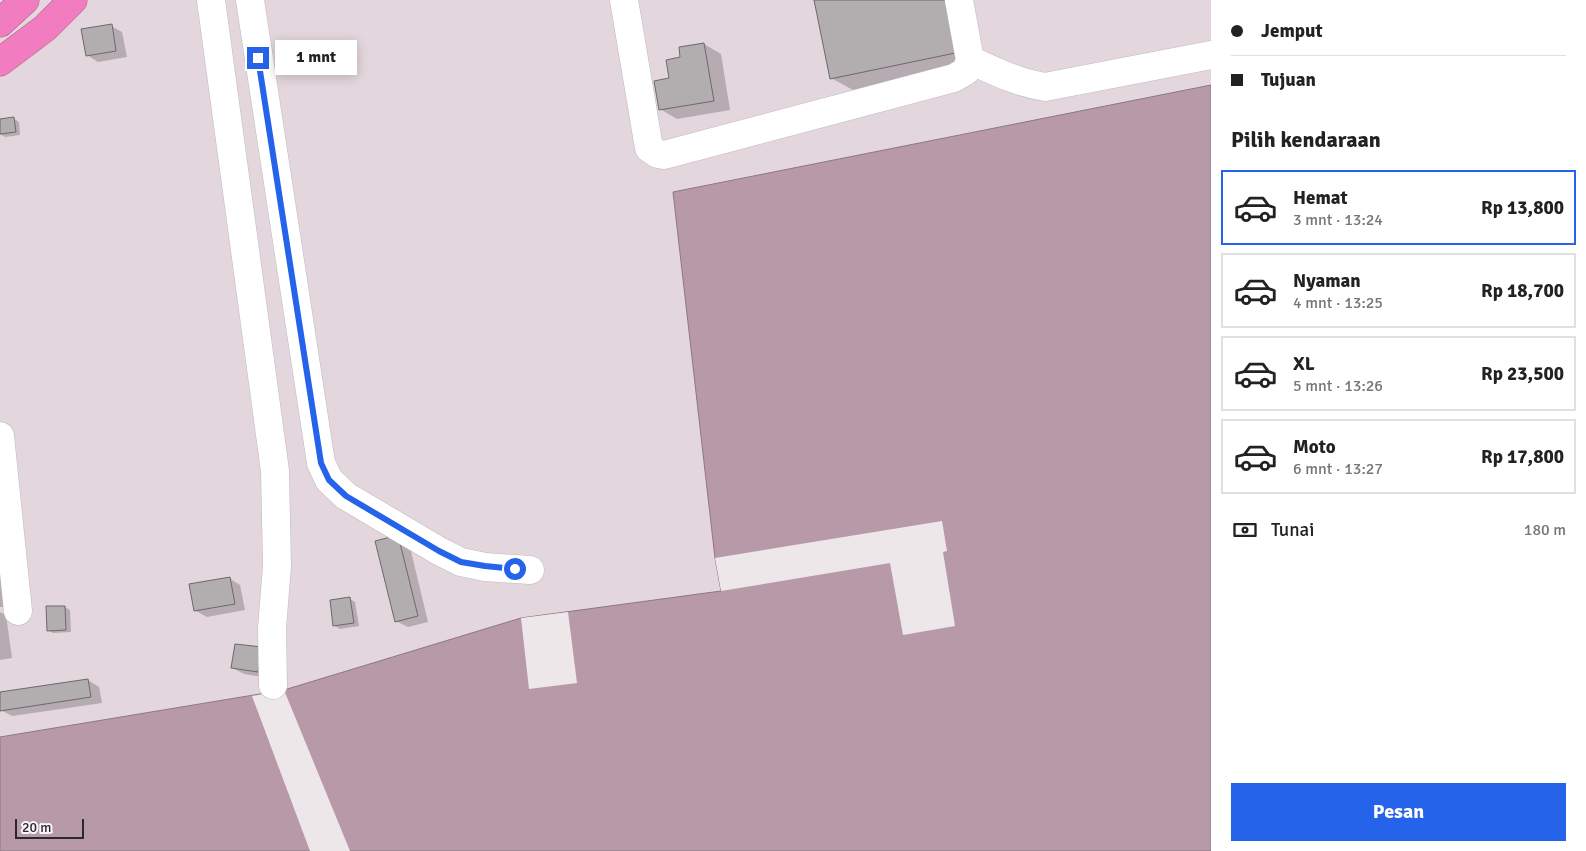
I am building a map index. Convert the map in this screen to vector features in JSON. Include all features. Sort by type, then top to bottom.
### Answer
[{"type":"highway","points":[[0,23],[25,0]]},
{"type":"highway","points":[[0,62],[45,28],[73,0]]},
{"type":"lane","points":[[210,0],[275,471],[277,566],[272,628],[274,684]]},
{"type":"lane","points":[[250,0],[321,463],[329,480],[346,496],[461,562],[530,570]]},
{"type":"lane","points":[[624,0],[649,148],[658,154],[664,155],[954,78],[966,71],[970,60],[959,0]]},
{"type":"lane","points":[[970,60],[1011,79],[1045,87],[1211,55]]},
{"type":"lane","points":[[0,436],[18,611]]},
{"type":"shaded area","points":[[0,0],[1211,0],[1211,85],[673,193],[715,558],[721,591],[521,618],[284,690],[0,737]]},
{"type":"shaded area","points":[[1211,85],[1211,851],[0,851],[0,737],[284,690],[521,618],[721,591],[715,558],[673,192]]},
{"type":"pier","points":[[942,521],[947,551],[943,552],[955,626],[903,635],[890,563],[721,591],[715,558]]},
{"type":"pier","points":[[568,612],[577,683],[529,689],[521,618]]},
{"type":"pier","points":[[284,690],[350,851],[310,851],[252,696]]},
{"type":"building","points":[[814,0],[949,0],[960,52],[830,79]]},
{"type":"building","points":[[112,24],[116,51],[86,56],[81,29]]},
{"type":"building","points":[[704,43],[714,101],[659,110],[654,81],[669,78],[666,60],[680,57],[679,47]]},
{"type":"building","points":[[14,117],[16,132],[0,134],[0,119]]},
{"type":"building","points":[[398,535],[418,616],[395,622],[375,541]]},
{"type":"building","points":[[230,577],[235,604],[194,611],[189,584]]},
{"type":"building","points":[[350,597],[354,623],[333,626],[330,600]]},
{"type":"building","points":[[46,606],[65,606],[66,630],[47,631]]},
{"type":"building","points":[[235,644],[262,647],[258,672],[231,668]]},
{"type":"building","points":[[88,679],[91,697],[0,711],[0,692]]},
{"type":"route","points":[[258,58],[321,463],[329,480],[346,496],[461,562],[515,569]]}]
